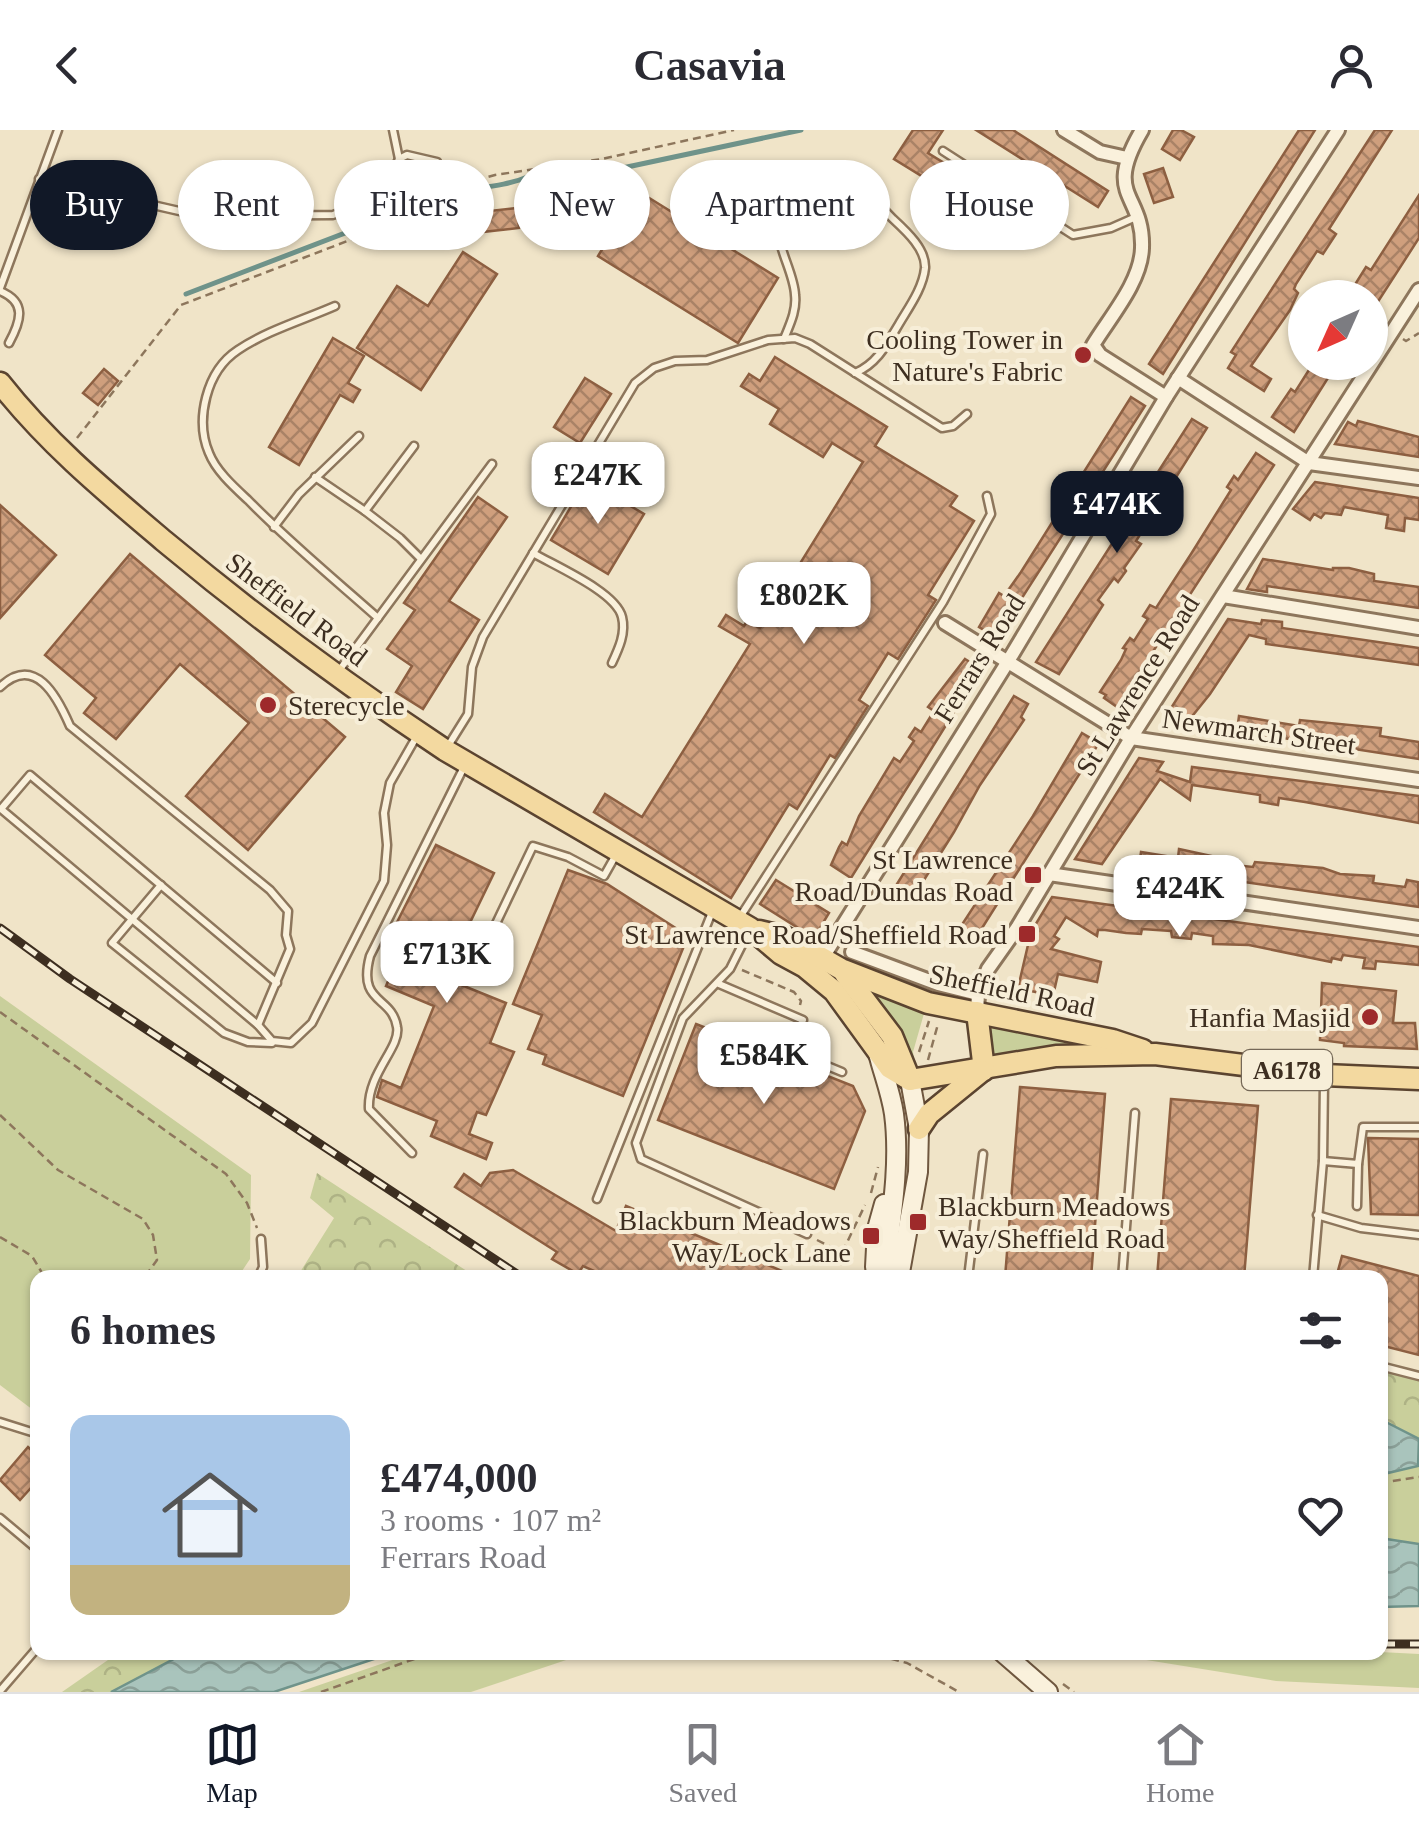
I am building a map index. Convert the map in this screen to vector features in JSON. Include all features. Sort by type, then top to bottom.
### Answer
[{"type":"main road","name":"Sheffield Road","points":[[0,382],[63,455],[215,584],[445,750],[744,925],[781,954],[806,967],[834,992],[890,1068],[919,1079],[1069,1054],[1155,1054],[1324,1075],[1419,1080]]},
{"type":"main road","name":"Sheffield Road","points":[[744,925],[785,937],[838,960],[888,989],[944,1006],[978,1003],[1155,1054]]},
{"type":"main road","points":[[834,992],[821,970],[838,960],[919,1079]]},
{"type":"main road","points":[[919,1129],[929,1114],[984,1070],[978,1003]]},
{"type":"street","points":[[1064,130],[1100,152],[1127,158]]},
{"type":"street","points":[[1142,130],[1127,158],[1123,182],[1142,234],[1138,271],[1093,345],[1100,355],[1166,397]]},
{"type":"street","name":"Ferrars Road","points":[[838,960],[1007,662],[1166,397],[1338,130]]},
{"type":"street","name":"St Lawrence Road","points":[[978,1003],[988,969],[1131,738],[1419,290]]},
{"type":"street","points":[[1178,378],[1309,463],[1419,478]]},
{"type":"street","points":[[1223,596],[1419,628]]},
{"type":"street","name":"Newmarch Street","points":[[945,623],[1131,738],[1419,780]]},
{"type":"street","points":[[1049,874],[1419,928]]},
{"type":"street","name":"Sheffield Road","points":[[838,960],[938,984],[978,1003]]},
{"type":"street","points":[[878,1052],[896,1134],[885,1270]]},
{"type":"street","points":[[900,1270],[918,1172],[919,1079]]},
{"type":"street","points":[[876,1270],[876,1229],[894,1186]]},
{"type":"street","points":[[1011,1660],[1048,1692]]},
{"type":"lane","points":[[47,160],[58,130]]},
{"type":"lane","points":[[158,206],[201,216],[333,215],[374,199],[387,184],[399,159],[393,130]]},
{"type":"lane","points":[[943,151],[1073,234],[1111,228],[1136,217]]},
{"type":"lane","points":[[399,159],[407,155],[428,160]]},
{"type":"lane","points":[[784,339],[796,296],[777,221],[782,207],[810,180],[829,176],[852,183],[901,227],[922,252],[925,266],[920,285],[877,359],[854,373]]},
{"type":"lane","points":[[9,343],[19,325],[20,309],[16,300],[0,289],[30,206]]},
{"type":"lane","points":[[335,306],[236,351],[208,389],[204,434],[210,457],[230,483],[378,618]]},
{"type":"lane","points":[[445,750],[468,714],[472,666],[483,637],[635,383],[654,368],[675,361],[707,360],[768,340],[795,338],[942,428],[953,426],[966,414]]},
{"type":"lane","points":[[274,527],[315,478],[359,436]]},
{"type":"lane","points":[[365,510],[414,446]]},
{"type":"lane","points":[[337,673],[492,464]]},
{"type":"lane","points":[[315,478],[365,510],[421,560]]},
{"type":"lane","points":[[807,1234],[641,1159],[636,1143],[683,1018],[719,984],[756,888],[943,602],[991,514],[987,496]]},
{"type":"lane","points":[[533,552],[612,599],[622,616],[622,640],[612,663]]},
{"type":"lane","points":[[0,686],[19,673],[26,673],[50,689],[60,701],[70,726],[270,890],[288,911],[286,935],[290,949],[258,1025]]},
{"type":"lane","points":[[161,885],[112,943],[224,1033],[248,1042],[282,1044],[299,1038],[312,1023],[384,882],[384,813],[390,783],[419,733]]},
{"type":"lane","points":[[412,1153],[369,1109],[374,1076],[398,1030],[394,1017],[369,989],[365,975],[370,956],[467,762]]},
{"type":"lane","points":[[277,983],[30,775],[1,809],[258,1025],[264,1035],[282,1044]]},
{"type":"lane","points":[[492,934],[533,846],[568,857],[604,876],[618,852]]},
{"type":"lane","points":[[596,1199],[713,909]]},
{"type":"lane","points":[[719,984],[803,1020],[791,1052],[842,1072]]},
{"type":"lane","points":[[1313,1270],[1322,1161],[1324,1075]]},
{"type":"lane","points":[[1123,1270],[1136,1113]]},
{"type":"lane","points":[[1357,1206],[1363,1127],[1419,1128]]},
{"type":"lane","points":[[969,1270],[983,1154]]},
{"type":"lane","points":[[1322,1161],[1358,1164]]},
{"type":"lane","points":[[1317,1216],[1360,1228],[1419,1236]]},
{"type":"lane","points":[[261,1239],[261,1270]]},
{"type":"lane","points":[[1388,1368],[1419,1376]]},
{"type":"lane","points":[[0,1422],[30,1431]]},
{"type":"lane","points":[[0,1518],[30,1543]]},
{"type":"lane","points":[[0,1690],[30,1656]]},
{"type":"path","points":[[63,455],[181,305],[376,230],[382,216],[430,193],[494,176],[602,159],[734,130]]},
{"type":"path","points":[[919,1079],[926,1068],[944,1006]]},
{"type":"path","points":[[0,1012],[226,1174],[248,1203],[261,1239]]},
{"type":"path","points":[[0,1115],[58,1170],[143,1219],[153,1236],[157,1260],[150,1270]]},
{"type":"path","points":[[840,1270],[842,1253],[870,1194],[882,1156]]},
{"type":"path","points":[[807,1234],[842,1253]]},
{"type":"path","points":[[0,1237],[32,1256],[40,1270]]},
{"type":"path","points":[[1388,1482],[1419,1477]]},
{"type":"path","points":[[321,1692],[411,1660]]},
{"type":"path","points":[[896,1660],[959,1692]]},
{"type":"green space","points":[[866,988],[925,1010],[913,1052],[916,1070]]},
{"type":"green space","points":[[0,996],[251,1175],[250,1259],[243,1270],[30,1270],[30,1408],[0,1385]]},
{"type":"green space","points":[[985,1024],[1113,1044],[992,1059]]},
{"type":"green space","points":[[317,1173],[465,1270],[301,1270],[334,1218],[310,1198]]},
{"type":"green space","points":[[1388,1372],[1419,1375],[1419,1439],[1388,1423]]},
{"type":"green space","points":[[1419,1461],[1419,1544],[1388,1539],[1388,1473],[1417,1466]]},
{"type":"green space","points":[[1388,1652],[1419,1654],[1419,1688],[1276,1681],[1146,1660],[1388,1660]]},
{"type":"green space","points":[[108,1660],[172,1660],[111,1692],[62,1692]]},
{"type":"green space","points":[[393,1660],[566,1660],[471,1692],[299,1692]]},
{"type":"water","points":[[1388,1423],[1419,1439],[1418,1466],[1388,1473]]},
{"type":"water","points":[[1388,1539],[1419,1544],[1419,1606],[1388,1607]]},
{"type":"water","points":[[172,1660],[371,1660],[274,1692],[111,1692]]},
{"type":"building","points":[[913,130],[943,130],[928,153],[939,160],[910,160],[910,169],[894,159]]},
{"type":"building","points":[[976,130],[1013,130],[1060,160],[1024,160]]},
{"type":"building","points":[[1173,130],[1194,137],[1180,160],[1162,149]]},
{"type":"building","points":[[1299,130],[1315,130],[1163,374],[1149,364]]},
{"type":"building","points":[[1375,130],[1392,130],[1329,229],[1336,234],[1323,254],[1317,251],[1299,280],[1288,280],[1288,313],[1251,366],[1271,379],[1264,391],[1228,368],[1236,355],[1231,352]]},
{"type":"building","points":[[1069,166],[1108,191],[1098,207],[1069,189]]},
{"type":"building","points":[[1163,168],[1173,197],[1154,203],[1144,174]]},
{"type":"building","points":[[1419,195],[1419,238],[1388,286],[1388,280],[1358,280],[1366,267],[1371,270]]},
{"type":"building","points":[[650,198],[670,211],[670,250],[733,250],[778,278],[738,343],[598,256],[602,250],[650,250]]},
{"type":"building","points":[[514,208],[514,229],[494,231],[494,210]]},
{"type":"building","points":[[463,252],[497,274],[421,390],[357,348],[397,286],[428,306]]},
{"type":"building","points":[[333,338],[364,356],[348,383],[360,390],[353,402],[340,395],[299,465],[269,447]]},
{"type":"building","points":[[775,357],[887,427],[875,446],[957,496],[950,506],[974,521],[928,595],[936,600],[898,659],[888,653],[859,700],[868,706],[835,758],[830,755],[797,809],[789,804],[731,898],[594,812],[605,794],[642,817],[750,644],[719,626],[726,615],[744,626],[747,621],[760,628],[863,462],[832,443],[823,457],[770,424],[779,409],[741,386],[749,374],[760,381]]},
{"type":"building","points":[[104,369],[118,381],[98,405],[83,393]]},
{"type":"building","points":[[585,378],[611,394],[580,443],[554,427]]},
{"type":"building","points":[[1303,380],[1327,380],[1294,432],[1272,417],[1291,389],[1295,392]]},
{"type":"building","points":[[1131,397],[1145,406],[1018,604],[1023,607],[1002,641],[979,627],[999,593],[1004,596],[1021,572]]},
{"type":"building","points":[[1192,419],[1207,428],[1136,541],[1141,544],[1124,568],[1126,571],[1118,582],[1114,578],[1098,600],[1103,605],[1059,674],[1036,662]]},
{"type":"building","points":[[1358,421],[1419,437],[1419,457],[1335,444],[1348,422],[1356,426]]},
{"type":"building","points":[[1256,453],[1274,465],[1117,707],[1100,692],[1121,660],[1126,649],[1123,648],[1130,638],[1134,641],[1148,619],[1143,616],[1150,605],[1156,608],[1191,554],[1231,490],[1227,487],[1234,476],[1238,480]]},
{"type":"building","points":[[587,480],[644,514],[608,574],[551,540]]},
{"type":"building","points":[[1315,482],[1419,498],[1419,520],[1405,518],[1404,531],[1386,528],[1388,515],[1344,507],[1341,515],[1325,513],[1321,518],[1314,514],[1310,520],[1293,509]]},
{"type":"building","points":[[478,497],[507,517],[449,601],[479,620],[423,709],[396,692],[412,666],[387,649],[415,610],[404,603]]},
{"type":"building","points":[[0,505],[56,555],[0,618]]},
{"type":"building","name":"Sterecycle","points":[[130,554],[345,737],[248,850],[186,796],[249,723],[180,664],[116,739],[84,713],[96,698],[45,655]]},
{"type":"building","points":[[1263,559],[1333,570],[1349,568],[1374,574],[1374,581],[1419,587],[1419,608],[1267,586],[1267,592],[1247,589]]},
{"type":"building","points":[[1228,619],[1261,624],[1262,620],[1282,622],[1282,628],[1419,648],[1419,665],[1266,644],[1266,639],[1249,635],[1185,725],[1164,719]]},
{"type":"building","points":[[965,659],[981,669],[851,878],[831,865],[839,847],[842,842],[847,845],[859,816],[894,758],[900,762],[914,741],[909,737],[915,728],[921,732],[934,711],[928,707]]},
{"type":"building","points":[[1014,696],[1028,704],[1021,717],[1024,720],[914,896],[908,892],[904,898],[892,892]]},
{"type":"building","points":[[1239,716],[1299,726],[1300,720],[1381,728],[1380,736],[1419,742],[1419,759],[1237,731]]},
{"type":"building","points":[[1082,733],[1099,743],[977,936],[961,926]]},
{"type":"building","points":[[1139,758],[1163,762],[1157,771],[1190,782],[1192,767],[1419,796],[1419,823],[1279,798],[1278,805],[1260,802],[1260,795],[1192,785],[1190,800],[1160,779],[1102,864],[1075,859]]},
{"type":"building","points":[[436,845],[494,873],[465,933],[462,932],[444,978],[506,1003],[490,1043],[514,1052],[486,1115],[477,1112],[469,1134],[492,1143],[486,1159],[431,1136],[437,1121],[377,1097],[382,1080],[401,1088],[434,1006],[386,986],[400,952],[385,946]]},
{"type":"building","points":[[1179,849],[1225,859],[1224,864],[1253,867],[1255,862],[1323,868],[1340,874],[1374,876],[1373,883],[1405,887],[1407,880],[1418,882],[1419,907],[1139,867],[1141,852],[1178,858]]},
{"type":"building","points":[[568,870],[607,884],[688,936],[623,1096],[543,1064],[546,1055],[528,1049],[542,1015],[513,1004]]},
{"type":"building","points":[[776,880],[829,913],[814,938],[760,904]]},
{"type":"building","points":[[1052,897],[1419,947],[1419,965],[1376,961],[1375,969],[1363,968],[1365,958],[1343,955],[1341,960],[1332,958],[1331,962],[1249,945],[1213,944],[1213,936],[1192,933],[1191,939],[1172,937],[1171,931],[1142,929],[1141,934],[1098,930],[1097,936],[1066,917],[1051,949],[1101,962],[1097,982],[1058,974],[1053,996],[1018,988],[1031,932]]},
{"type":"building","points":[[1322,983],[1396,991],[1393,1023],[1415,1023],[1417,1049],[1344,1046],[1320,1040]]},
{"type":"building","points":[[696,1024],[853,1086],[865,1111],[834,1189],[658,1120]]},
{"type":"building","points":[[1020,1087],[1105,1094],[1092,1270],[1006,1270]]},
{"type":"building","points":[[1171,1099],[1258,1106],[1245,1270],[1158,1270]]},
{"type":"building","points":[[1368,1138],[1419,1139],[1419,1215],[1371,1214]]},
{"type":"building","points":[[513,1170],[616,1231],[626,1206],[780,1270],[592,1270],[583,1266],[571,1270],[552,1259],[557,1252],[455,1187],[464,1174],[481,1186],[490,1173]]},
{"type":"building","points":[[1342,1256],[1419,1276],[1419,1355],[1388,1347],[1388,1270],[1338,1270]]},
{"type":"building","points":[[30,1449],[30,1489],[20,1500],[0,1480]]},
{"type":"waterway","points":[[186,294],[452,192],[530,176],[544,181],[566,180],[801,130]]},
{"type":"railway","points":[[0,928],[70,979],[511,1270]]},
{"type":"railway","points":[[1388,1644],[1419,1644]]},
{"type":"place","name":"Cooling Tower in Nature's Fabric","points":[[1083,355]]},
{"type":"place","name":"Sterecycle","points":[[268,705]]},
{"type":"place","name":"St Lawrence Road/Dundas Road","points":[[1033,875]]},
{"type":"place","name":"St Lawrence Road/Sheffield Road","points":[[1027,934]]},
{"type":"place","name":"Hanfia Masjid","points":[[1370,1017]]},
{"type":"place","name":"Blackburn Meadows Way/Sheffield Road","points":[[918,1222]]},
{"type":"place","name":"Blackburn Meadows Way/Lock Lane","points":[[871,1236]]}]
